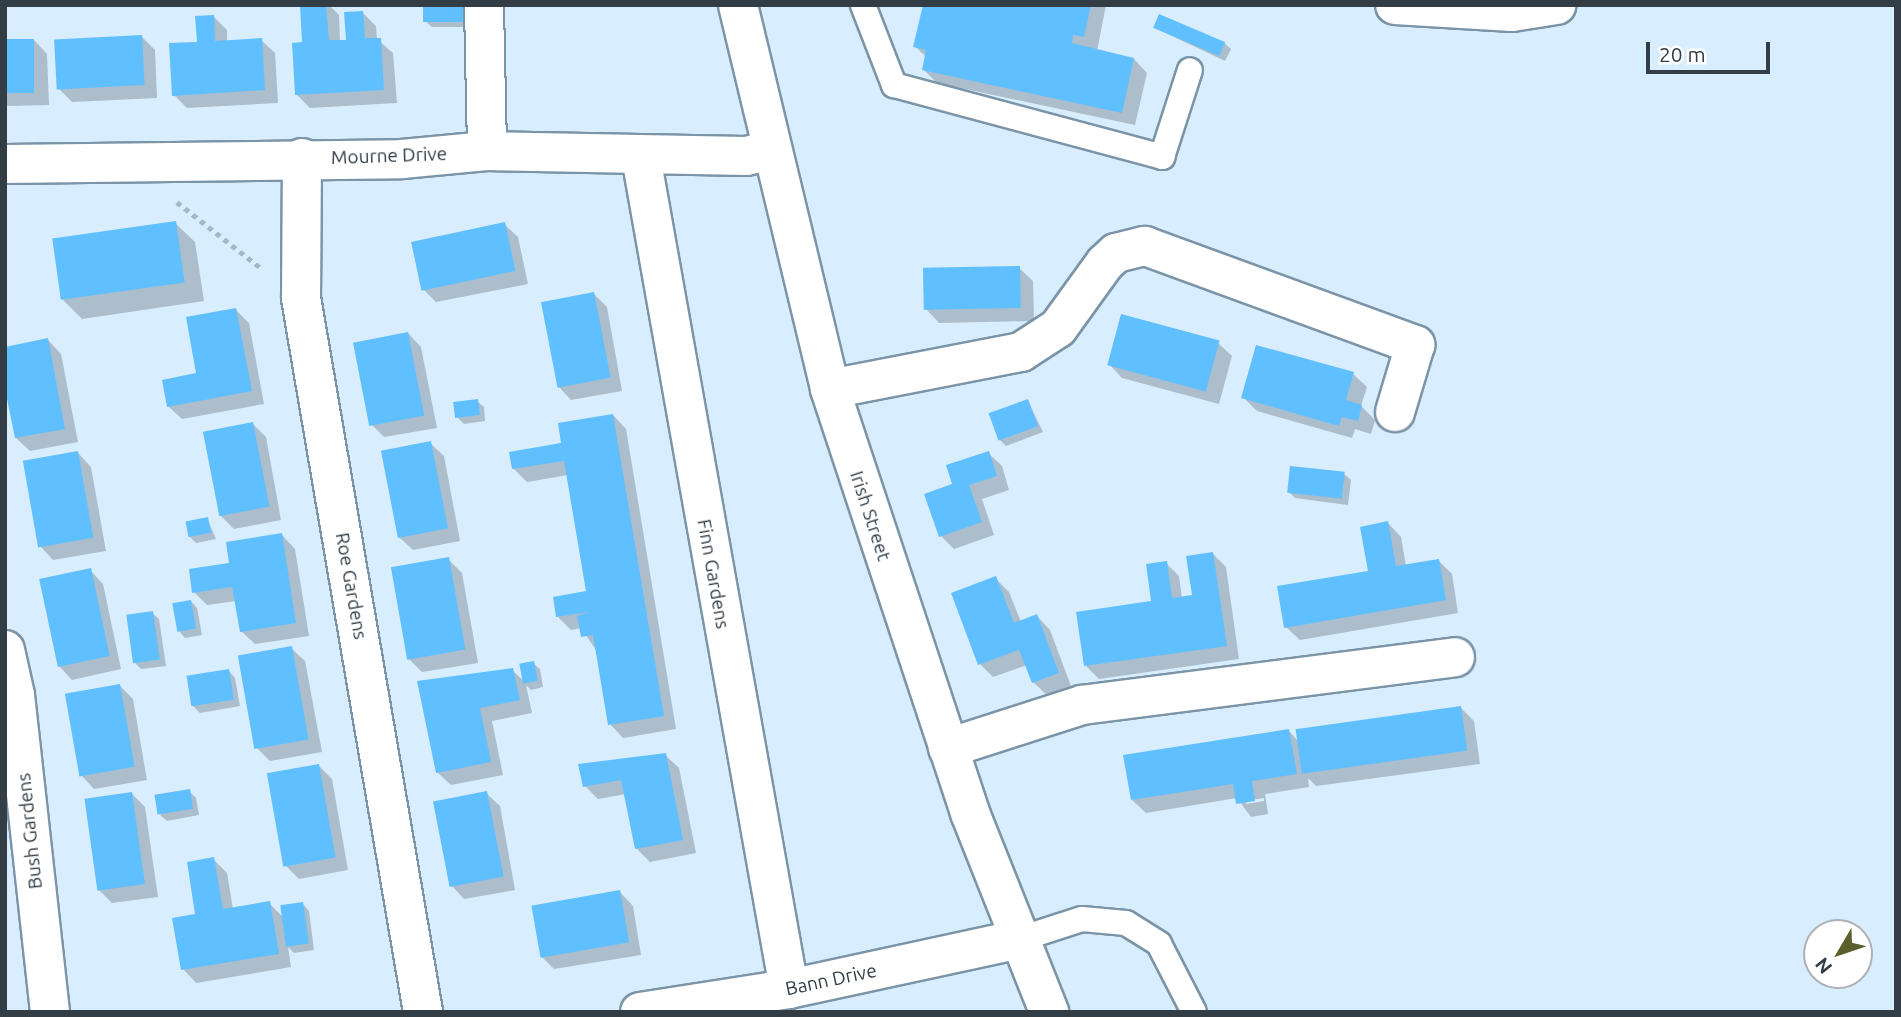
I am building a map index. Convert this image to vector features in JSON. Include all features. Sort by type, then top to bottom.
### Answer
[{"type":"street","points":[[484,5],[487,151]]},
{"type":"street","name":"Irish Street","points":[[738,5],[830,389],[948,748],[1049,1012]]},
{"type":"street","points":[[1395,5],[1512,12],[1556,5]]},
{"type":"street","name":"Mourne Drive","points":[[5,164],[302,158],[402,159],[487,151],[641,157],[746,156],[771,150]]},
{"type":"street","name":"Finn Gardens","points":[[641,157],[789,989]]},
{"type":"street","name":"Roe Gardens","points":[[302,158],[301,298],[423,1012]]},
{"type":"street","points":[[830,389],[1021,352],[1058,328],[1105,263],[1116,253],[1145,246],[1415,345],[1395,412]]},
{"type":"street","name":"Bush Gardens","points":[[5,650],[50,1012]]},
{"type":"street","points":[[948,748],[1082,705],[1455,657]]},
{"type":"street","name":"Bann Drive","points":[[640,1012],[789,989],[1020,939]]},
{"type":"lane","points":[[863,5],[894,85],[1162,157],[1190,70]]},
{"type":"lane","points":[[1020,939],[1082,919],[1126,923],[1159,944],[1194,1012]]},
{"type":"path","points":[[125,162],[301,298]]},
{"type":"building","points":[[300,5],[326,5],[329,40],[346,40],[344,12],[363,11],[365,38],[381,38],[384,90],[295,95],[292,43],[302,42]]},
{"type":"building","points":[[423,5],[464,5],[464,22],[423,22]]},
{"type":"building","points":[[923,5],[1091,5],[1084,37],[1073,35],[1072,43],[1134,58],[1122,113],[922,70],[926,50],[913,47]]},
{"type":"building","points":[[1159,14],[1225,42],[1219,56],[1153,28]]},
{"type":"building","points":[[214,15],[215,41],[262,38],[265,90],[172,96],[169,43],[197,42],[195,16]]},
{"type":"building","points":[[142,35],[145,85],[57,90],[54,40]]},
{"type":"building","points":[[5,39],[34,39],[34,93],[5,93]]},
{"type":"building","points":[[176,221],[185,282],[61,300],[52,238]]},
{"type":"building","points":[[505,222],[515,271],[421,291],[411,242]]},
{"type":"building","points":[[1020,266],[1021,308],[924,310],[923,268]]},
{"type":"building","points":[[594,292],[611,377],[558,388],[541,302]]},
{"type":"building","points":[[236,308],[252,391],[167,407],[162,380],[196,373],[186,317]]},
{"type":"building","points":[[1121,314],[1220,340],[1206,392],[1107,365]]},
{"type":"building","points":[[408,332],[424,415],[369,426],[353,343]]},
{"type":"building","points":[[48,338],[65,429],[15,438],[5,389],[5,347]]},
{"type":"building","points":[[1256,345],[1354,372],[1346,400],[1362,405],[1358,421],[1342,417],[1339,426],[1241,398]]},
{"type":"building","points":[[478,399],[480,415],[455,418],[453,402]]},
{"type":"building","points":[[1028,399],[1038,426],[998,441],[989,413]]},
{"type":"building","points":[[613,414],[664,716],[608,725],[593,635],[581,637],[577,616],[589,612],[556,617],[553,597],[586,591],[564,461],[512,469],[509,452],[561,443],[558,423]]},
{"type":"building","points":[[253,422],[269,506],[219,516],[203,432]]},
{"type":"building","points":[[431,441],[448,528],[398,538],[381,451]]},
{"type":"building","points":[[78,451],[93,538],[38,547],[23,461]]},
{"type":"building","points":[[989,451],[997,476],[969,485],[982,522],[939,537],[924,494],[952,484],[946,465]]},
{"type":"building","points":[[1290,466],[1345,472],[1342,499],[1287,493]]},
{"type":"building","points":[[208,517],[211,533],[188,537],[185,521]]},
{"type":"building","points":[[1388,521],[1396,566],[1439,559],[1446,600],[1284,628],[1277,586],[1368,571],[1360,527]]},
{"type":"building","points":[[282,533],[296,623],[240,632],[232,587],[192,593],[189,569],[229,563],[226,542]]},
{"type":"building","points":[[1213,552],[1227,646],[1084,666],[1076,612],[1151,601],[1146,564],[1167,561],[1172,598],[1192,595],[1186,556]]},
{"type":"building","points":[[449,557],[465,650],[407,660],[391,567]]},
{"type":"building","points":[[91,568],[110,656],[58,667],[39,579]]},
{"type":"building","points":[[996,576],[1014,623],[1037,614],[1059,673],[1032,683],[1019,650],[978,665],[951,593]]},
{"type":"building","points":[[191,600],[196,629],[177,632],[172,603]]},
{"type":"building","points":[[153,611],[160,660],[133,663],[126,615]]},
{"type":"building","points":[[292,646],[308,740],[254,749],[238,656]]},
{"type":"building","points":[[534,661],[538,681],[523,683],[519,664]]},
{"type":"building","points":[[513,668],[520,700],[480,708],[491,762],[436,773],[417,681]]},
{"type":"building","points":[[229,669],[234,700],[191,706],[187,676]]},
{"type":"building","points":[[120,684],[135,767],[79,776],[65,694]]},
{"type":"building","points":[[1461,706],[1467,751],[1302,774],[1296,729]]},
{"type":"building","points":[[1289,729],[1297,774],[1252,781],[1255,801],[1236,804],[1233,784],[1131,800],[1123,755]]},
{"type":"building","points":[[666,753],[683,840],[635,849],[621,780],[583,787],[578,764]]},
{"type":"building","points":[[319,764],[335,858],[283,867],[267,773]]},
{"type":"building","points":[[190,789],[193,809],[158,814],[154,795]]},
{"type":"building","points":[[487,791],[504,876],[450,887],[433,801]]},
{"type":"building","points":[[132,792],[145,884],[97,891],[84,799]]},
{"type":"building","points":[[214,857],[223,909],[270,901],[279,954],[181,970],[172,918],[195,914],[187,862]]},
{"type":"building","points":[[620,890],[629,942],[541,958],[531,906]]},
{"type":"building","points":[[303,902],[309,944],[286,947],[280,905]]}]
